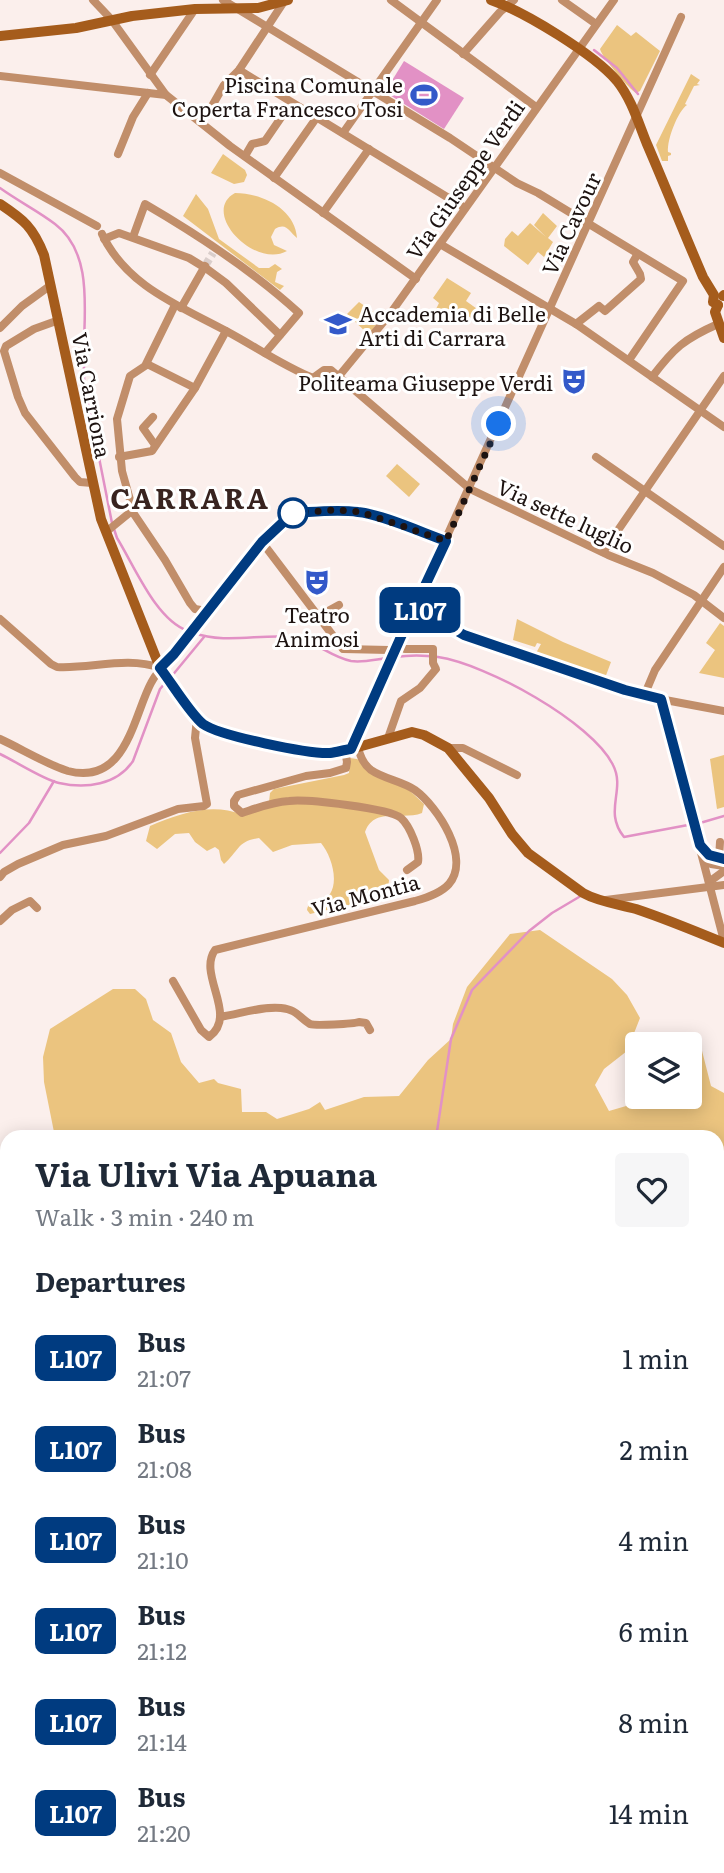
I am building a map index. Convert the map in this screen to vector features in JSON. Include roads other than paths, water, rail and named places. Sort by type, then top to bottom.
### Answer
[{"type":"main road","points":[[491,0],[510,3],[578,49],[616,80],[628,98],[720,297],[715,312],[724,338]]},
{"type":"main road","points":[[0,36],[75,28],[111,19],[195,9],[258,8],[285,1]]},
{"type":"main road","name":"Via Carriona","points":[[0,204],[25,220],[44,255],[92,483],[149,650],[197,718],[215,729],[287,747],[330,753],[412,733],[424,735],[448,748],[489,798],[528,853],[583,893],[724,942]]},
{"type":"street","points":[[93,0],[111,19],[166,95],[274,178],[416,279]]},
{"type":"street","points":[[223,0],[517,183],[683,281],[629,360]]},
{"type":"street","points":[[391,0],[536,107]]},
{"type":"street","points":[[343,133],[437,0]]},
{"type":"street","points":[[562,0],[596,24]]},
{"type":"street","name":"Via Giuseppe Verdi","points":[[339,376],[416,279],[614,0]]},
{"type":"street","points":[[200,120],[208,113],[224,85],[239,70],[285,1]]},
{"type":"street","points":[[463,54],[510,3]]},
{"type":"street","points":[[150,75],[195,9]]},
{"type":"street","name":"Via Cavour","points":[[351,748],[390,663],[401,646],[415,607],[681,16]]},
{"type":"street","points":[[239,70],[465,208]]},
{"type":"street","points":[[0,76],[166,95]]},
{"type":"street","points":[[118,154],[132,117],[148,93]]},
{"type":"street","points":[[245,156],[252,144],[265,141],[291,103]]},
{"type":"street","points":[[274,178],[317,117]]},
{"type":"street","points":[[323,213],[369,149]]},
{"type":"street","points":[[1,175],[39,192],[101,233],[112,254],[125,270],[178,307],[265,353],[312,374],[331,370],[339,376]]},
{"type":"street","points":[[133,237],[145,204],[248,270],[299,313],[265,353]]},
{"type":"street","points":[[101,233],[119,233],[133,237],[189,258],[205,267],[226,283],[280,335]]},
{"type":"street","points":[[440,244],[576,324],[724,427]]},
{"type":"street","points":[[576,324],[599,306],[605,311],[641,279],[633,262],[638,255]]},
{"type":"street","points":[[205,267],[178,307],[147,364],[130,376],[117,419],[120,457],[132,510],[190,603],[195,609],[206,611]]},
{"type":"street","points":[[0,328],[22,306],[51,285]]},
{"type":"street","points":[[59,320],[34,328],[6,346],[4,351],[25,413],[75,477],[80,482],[92,483]]},
{"type":"street","points":[[652,377],[672,351],[689,338],[718,324]]},
{"type":"street","points":[[120,457],[152,451],[195,388],[226,331]]},
{"type":"street","points":[[147,364],[195,388]]},
{"type":"street","name":"Via sette luglio","points":[[339,376],[470,489],[653,573],[701,600],[724,618]]},
{"type":"street","points":[[603,552],[648,494],[724,376]]},
{"type":"street","points":[[153,417],[143,428],[155,445]]},
{"type":"street","points":[[596,457],[724,546]]},
{"type":"street","points":[[108,531],[132,510]]},
{"type":"street","points":[[0,738],[68,771],[95,771],[112,762],[124,750],[146,693],[174,654],[262,542],[293,513],[361,512],[446,541]]},
{"type":"street","points":[[262,542],[343,649],[389,650]]},
{"type":"street","points":[[645,696],[655,670],[724,568]]},
{"type":"street","points":[[319,616],[339,606]]},
{"type":"street","points":[[415,607],[464,635],[645,696],[724,711]]},
{"type":"street","points":[[0,619],[57,667],[103,663],[138,664],[162,671]]},
{"type":"street","points":[[388,738],[401,701],[420,688],[436,670],[431,648],[401,646]]},
{"type":"street","points":[[138,664],[149,650]]},
{"type":"street","points":[[661,699],[724,942]]},
{"type":"street","points":[[0,877],[18,864],[63,845],[106,836],[178,809],[207,804],[195,738],[197,718]]},
{"type":"street","points":[[351,748],[346,768],[239,795],[234,806],[242,813],[273,803],[311,800],[385,812],[401,818],[420,855],[418,862],[407,870]]},
{"type":"street","name":"Via Montia","points":[[220,1017],[211,964],[215,950],[428,897],[448,886],[455,874],[456,856],[451,837],[431,805],[415,790],[372,770],[351,748]]},
{"type":"street","name":"Via Carriona","points":[[448,748],[463,748],[517,775]]},
{"type":"street","points":[[710,884],[723,863],[720,842]]},
{"type":"street","points":[[700,844],[709,855],[723,863]]},
{"type":"street","points":[[704,860],[712,864],[723,863]]},
{"type":"street","points":[[604,901],[724,882]]},
{"type":"street","points":[[0,921],[12,910],[30,901],[37,908]]},
{"type":"street","points":[[173,981],[201,1030],[209,1037],[217,1030],[220,1017],[277,1007],[300,1013],[307,1023],[315,1026],[359,1022],[366,1023],[370,1030]]},
{"type":"waterway","points":[[594,50],[617,68],[638,94]]},
{"type":"waterway","points":[[0,188],[55,224],[67,235],[75,248],[85,295],[84,343]]},
{"type":"waterway","points":[[84,361],[84,382],[112,523]]},
{"type":"waterway","points":[[114,529],[156,604],[176,625],[188,631]]},
{"type":"waterway","points":[[194,633],[217,638],[299,638],[351,661],[388,658]]},
{"type":"waterway","points":[[171,677],[204,637]]},
{"type":"waterway","points":[[395,657],[438,657],[483,671],[536,698],[584,731],[613,765],[617,783],[615,818],[624,837],[688,825]]},
{"type":"waterway","points":[[0,754],[59,783],[90,785],[110,780],[133,761],[160,689],[166,682]]},
{"type":"waterway","points":[[0,853],[29,823],[54,781]]},
{"type":"waterway","points":[[700,823],[724,816]]},
{"type":"waterway","points":[[437,1130],[451,1039],[472,990],[529,931],[579,897]]},
{"type":"tunnel","points":[[205,266],[213,253]]},
{"type":"place","name":"Piscina Comunale Coperta Francesco Tosi","points":[[424,95]]},
{"type":"place","name":"Accademia di Belle Arti di Carrara","points":[[338,324]]},
{"type":"place","name":"Politeama Giuseppe Verdi","points":[[574,381]]},
{"type":"place","name":"Teatro Animosi","points":[[317,582]]},
{"type":"district","name":"CARRARA","points":[[190,497]]}]
